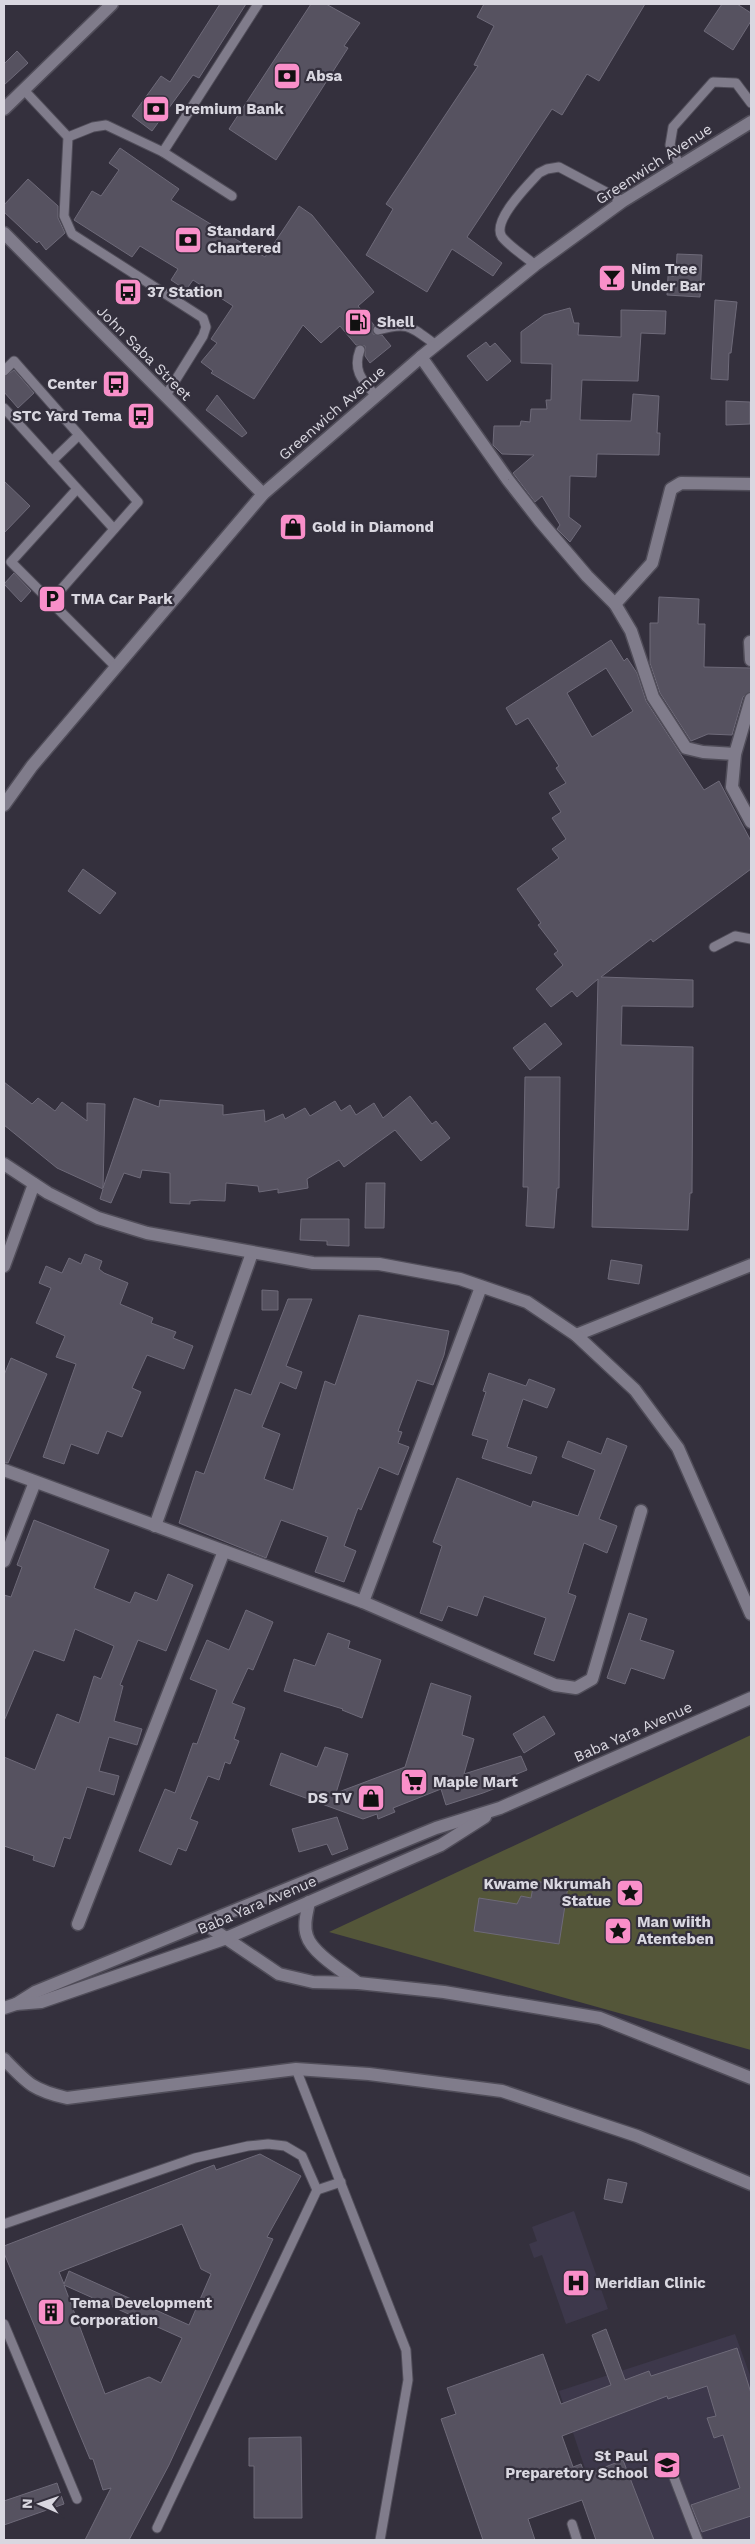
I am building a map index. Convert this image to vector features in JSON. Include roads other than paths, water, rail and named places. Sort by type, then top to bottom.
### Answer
[{"type":"street","points":[[4,109],[112,4]]},
{"type":"street","name":"Greenwich Avenue","points":[[4,805],[32,766],[263,494],[436,344],[535,265],[623,201],[751,122]]},
{"type":"street","name":"John Saba Street","points":[[4,233],[263,494]]},
{"type":"street","points":[[422,357],[508,480],[540,521],[587,576],[615,604],[631,631],[653,697],[686,748],[703,752],[735,754]]},
{"type":"street","points":[[615,604],[652,563],[671,489],[681,483],[751,484]]},
{"type":"street","points":[[750,642],[751,660]]},
{"type":"street","points":[[751,699],[735,754],[732,787],[751,822]]},
{"type":"street","points":[[4,1164],[34,1184],[98,1218],[146,1233],[313,1263],[379,1264],[460,1280],[527,1302],[576,1335],[635,1390],[678,1448],[751,1614]]},
{"type":"street","points":[[4,1266],[34,1184]]},
{"type":"street","points":[[155,1526],[252,1253]]},
{"type":"street","points":[[576,1335],[751,1265]]},
{"type":"street","points":[[362,1602],[481,1287]]},
{"type":"street","points":[[4,1470],[362,1602],[555,1685],[576,1688],[592,1678],[641,1511]]},
{"type":"street","points":[[4,1561],[35,1482]]},
{"type":"street","points":[[78,1924],[224,1551]]},
{"type":"street","name":"Baba Yara Avenue","points":[[10,2006],[35,1992],[436,1828],[500,1808],[751,1698]]},
{"type":"street","name":"Baba Yara Avenue","points":[[10,2006],[41,2002],[224,1939],[441,1845],[500,1808]]},
{"type":"street","points":[[309,1902],[305,1926],[307,1938],[323,1957],[358,1983]]},
{"type":"street","points":[[205,1924],[224,1939],[279,1974],[313,1982],[358,1983],[444,1992],[600,2018],[751,2078]]},
{"type":"street","points":[[4,2059],[23,2079],[41,2092],[67,2098],[296,2069],[368,2074],[502,2091],[637,2136],[751,2184]]},
{"type":"lane","points":[[163,152],[258,4]]},
{"type":"lane","points":[[680,166],[670,145],[673,126],[713,82],[736,83],[751,103]]},
{"type":"lane","points":[[24,90],[68,137],[64,216],[72,234],[203,318],[206,327],[203,336],[165,397]]},
{"type":"lane","points":[[68,137],[93,127],[106,125],[163,152],[232,196]]},
{"type":"lane","points":[[535,265],[502,236],[499,225],[503,216],[539,173],[547,168],[559,167],[623,201]]},
{"type":"lane","points":[[378,330],[399,324],[411,327],[436,344]]},
{"type":"lane","points":[[360,350],[356,360],[358,374],[376,396]]},
{"type":"lane","points":[[4,371],[14,361],[138,502],[50,602]]},
{"type":"lane","points":[[4,408],[114,529]]},
{"type":"lane","points":[[52,461],[79,435]]},
{"type":"lane","points":[[77,489],[11,562],[116,667]]},
{"type":"lane","points":[[714,947],[735,936],[751,938]]},
{"type":"lane","points":[[296,2069],[406,2350],[408,2380],[380,2540]]},
{"type":"lane","points":[[4,2224],[195,2158],[248,2146],[268,2144],[285,2146],[302,2156],[317,2190]]},
{"type":"lane","points":[[157,2528],[317,2190],[341,2182]]},
{"type":"lane","points":[[4,2324],[77,2499]]},
{"type":"lane","points":[[668,2462],[698,2540]]},
{"type":"lane","points":[[572,2524],[578,2540]]},
{"type":"place","name":"Absa","points":[[287,76]]},
{"type":"place","name":"Premium Bank","points":[[156,109]]},
{"type":"place","name":"Standard Chartered","points":[[188,240]]},
{"type":"place","name":"Nim Tree Under Bar","points":[[612,278]]},
{"type":"place","name":"37 Station","points":[[128,292]]},
{"type":"place","name":"Shell","points":[[358,322]]},
{"type":"place","name":"Center","points":[[116,384]]},
{"type":"place","name":"STC Yard Tema","points":[[141,416]]},
{"type":"place","name":"Gold in Diamond","points":[[293,527]]},
{"type":"place","name":"TMA Car Park","points":[[52,599]]},
{"type":"place","name":"Maple Mart","points":[[414,1782]]},
{"type":"place","name":"DS TV","points":[[371,1798]]},
{"type":"place","name":"Kwame Nkrumah Statue","points":[[630,1893]]},
{"type":"place","name":"Man wiith Atenteben","points":[[618,1931]]},
{"type":"place","name":"Meridian Clinic","points":[[576,2283]]},
{"type":"place","name":"Tema Development Corporation","points":[[51,2312]]},
{"type":"place","name":"St Paul Preparetory School","points":[[667,2465]]}]
